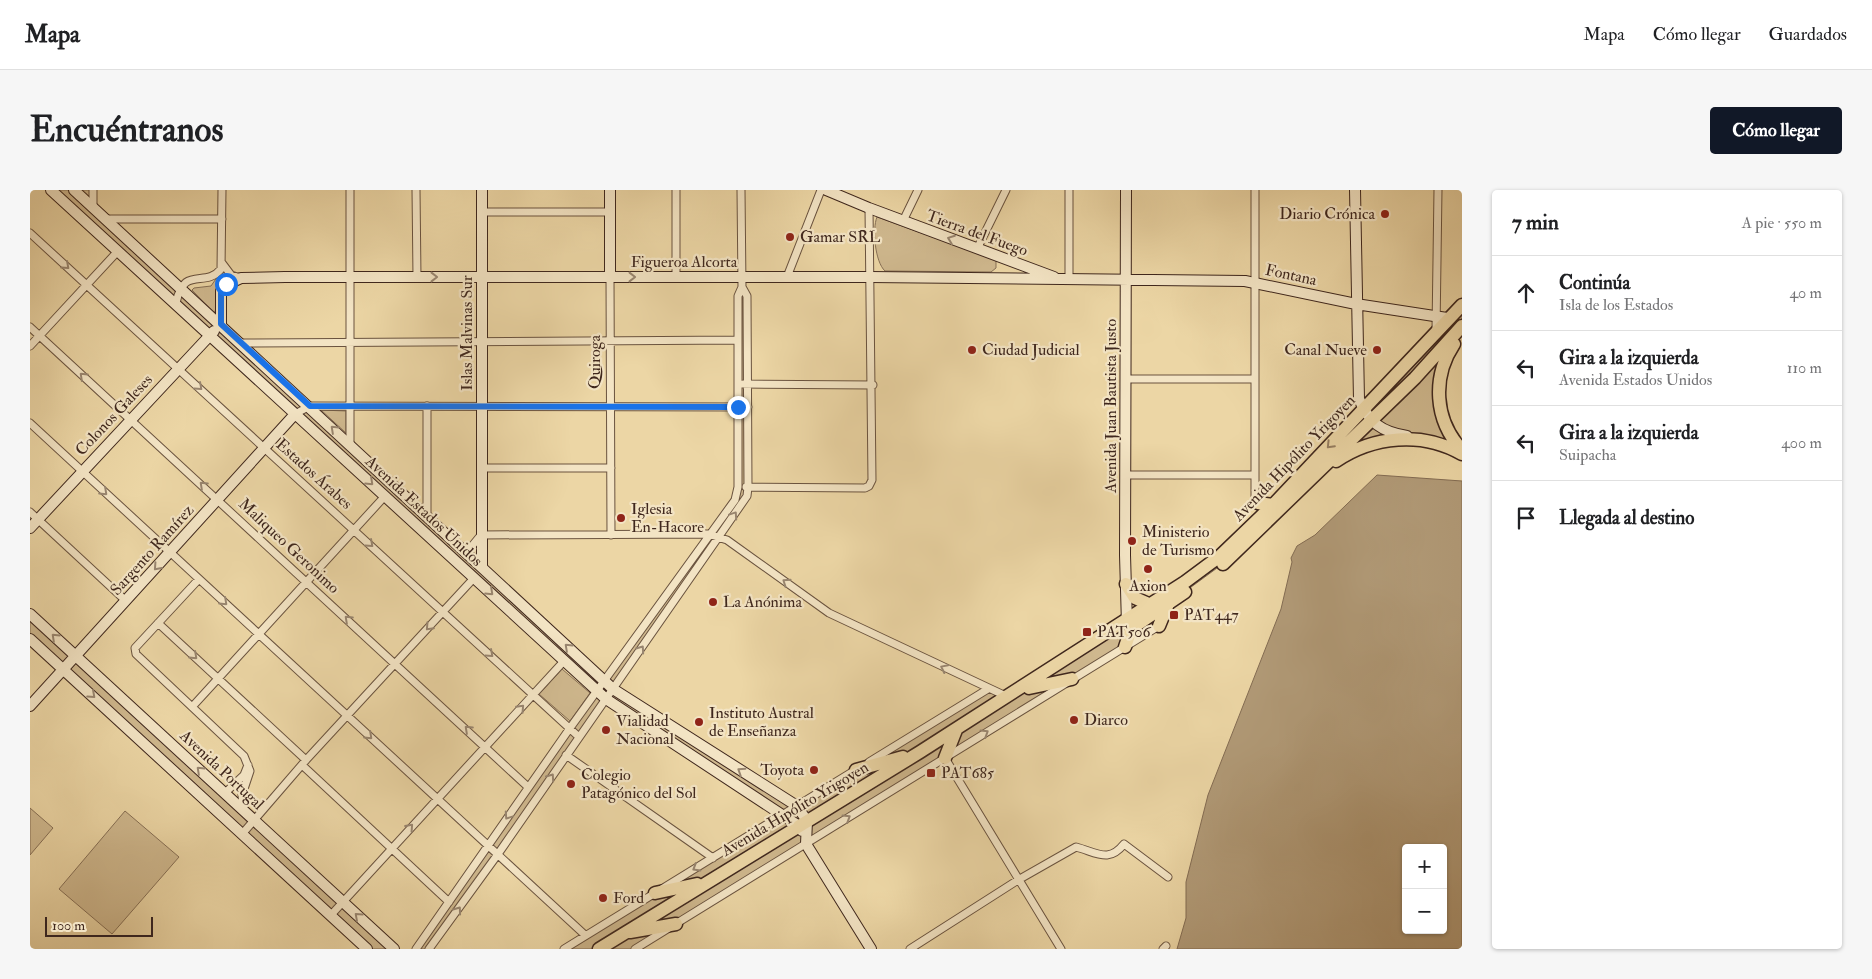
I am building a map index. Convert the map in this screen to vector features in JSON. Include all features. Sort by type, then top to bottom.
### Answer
[{"type":"highway","name":"Avenida Hipólito Yrigoyen","points":[[1008,697],[1029,688],[1128,625],[1151,605],[1220,556],[1364,409],[1440,322],[1462,305]]},
{"type":"highway","points":[[1302,488],[1415,378],[1462,326]]},
{"type":"highway","points":[[1462,334],[1445,360],[1438,397],[1445,424],[1462,450]]},
{"type":"highway","points":[[1302,488],[1337,460],[1370,444],[1406,439],[1443,445],[1462,454]]},
{"type":"highway","name":"Avenida Hipólito Yrigoyen","points":[[599,949],[1008,697],[1128,625],[1168,604],[1237,552],[1302,488]]},
{"type":"highway","points":[[1258,503],[1272,505]]},
{"type":"highway","points":[[1126,584],[1135,598],[1151,605]]},
{"type":"highway","points":[[1159,626],[1168,604]]},
{"type":"highway","points":[[1125,648],[1128,625]]},
{"type":"highway","points":[[1029,688],[1072,679]]},
{"type":"highway","points":[[944,758],[956,730]]},
{"type":"highway","points":[[856,770],[920,752]]},
{"type":"highway","points":[[655,893],[706,882]]},
{"type":"highway","points":[[626,932],[676,924]]},
{"type":"main road","name":"Avenida Estados Unidos","points":[[51,190],[606,699],[782,815],[803,823]]},
{"type":"main road","name":"Avenida Estados Unidos","points":[[74,190],[310,406],[614,689],[797,806],[803,823]]},
{"type":"main road","name":"Islas Malvinas Sur","points":[[482,190],[482,566]]},
{"type":"main road","name":"Quiroga","points":[[610,190],[610,277]]},
{"type":"main road","name":"Tierra del Fuego","points":[[826,190],[977,249],[1066,280]]},
{"type":"main road","name":"Avenida Juan Bautista Justo","points":[[1126,190],[1125,476],[1128,625]]},
{"type":"main road","points":[[1355,190],[1358,394],[1371,421],[1392,433],[1443,445]]},
{"type":"main road","points":[[995,279],[1002,272],[1000,262],[996,256]]},
{"type":"main road","name":"Figueroa Alcorta","points":[[241,278],[676,277],[742,282],[787,277],[1127,280]]},
{"type":"main road","points":[[221,324],[222,288],[241,278]]},
{"type":"main road","name":"Fontana","points":[[1127,280],[1255,282],[1440,322]]},
{"type":"main road","name":"Colonos Galeses","points":[[30,528],[221,324]]},
{"type":"main road","name":"Sargento Ramírez","points":[[30,706],[295,414]]},
{"type":"main road","name":"Avenida Portugal","points":[[30,614],[394,949]]},
{"type":"main road","name":"Avenida Portugal","points":[[30,639],[367,949]]},
{"type":"main road","points":[[803,823],[806,841],[871,949]]},
{"type":"street","points":[[93,190],[93,207]]},
{"type":"street","points":[[176,303],[180,288],[189,279],[211,277],[219,272],[222,263],[222,190]]},
{"type":"street","points":[[350,190],[350,444]]},
{"type":"street","points":[[416,190],[416,277]]},
{"type":"street","points":[[676,190],[676,277]]},
{"type":"street","points":[[429,949],[614,689],[747,496],[743,487],[738,407],[738,296],[742,282],[742,190]]},
{"type":"street","points":[[787,277],[821,190]]},
{"type":"street","points":[[903,221],[918,190]]},
{"type":"street","points":[[977,249],[1006,190]]},
{"type":"street","points":[[1066,280],[1069,190]]},
{"type":"street","points":[[1255,190],[1254,498],[1258,503]]},
{"type":"street","points":[[1438,190],[1440,322]]},
{"type":"street","points":[[743,487],[864,488],[869,486],[872,480],[873,385],[869,208]]},
{"type":"street","points":[[482,212],[610,212]]},
{"type":"street","points":[[105,219],[222,219]]},
{"type":"street","name":"Estados Árabes","points":[[30,233],[444,611],[579,737]]},
{"type":"street","points":[[30,346],[118,251]]},
{"type":"street","points":[[222,263],[229,273],[241,278]]},
{"type":"street","name":"Quiroga","points":[[610,277],[611,535]]},
{"type":"street","points":[[416,949],[528,787],[743,487],[748,384],[747,296],[742,282]]},
{"type":"street","name":"Maliqueo Geronimo","points":[[30,327],[486,745],[528,787]]},
{"type":"street","points":[[242,344],[738,340]]},
{"type":"street","points":[[1126,379],[1254,379]]},
{"type":"street","points":[[738,384],[873,385]]},
{"type":"street","points":[[295,414],[310,406],[748,407]]},
{"type":"street","points":[[427,406],[427,515]]},
{"type":"street","points":[[30,423],[585,935]]},
{"type":"street","points":[[482,468],[611,468]]},
{"type":"street","points":[[1125,476],[1255,475]]},
{"type":"street","points":[[192,707],[385,496]]},
{"type":"street","points":[[30,512],[126,601]]},
{"type":"street","points":[[467,552],[482,535],[708,534],[727,540],[829,613],[1008,697]]},
{"type":"street","points":[[242,834],[304,763],[474,578]]},
{"type":"street","points":[[199,579],[139,642],[135,648],[136,654],[244,756],[250,778],[242,795],[243,809]]},
{"type":"street","points":[[158,623],[218,678],[391,848],[449,902]]},
{"type":"street","points":[[635,949],[806,841],[1159,626]]},
{"type":"street","points":[[331,915],[564,661]]},
{"type":"street","points":[[564,949],[988,689]]},
{"type":"street","points":[[566,755],[713,858]]},
{"type":"street","points":[[944,758],[1061,949]]},
{"type":"street","points":[[225,793],[244,775],[248,765]]},
{"type":"street","points":[[910,949],[1018,880],[1076,847],[1110,856],[1116,854],[1124,844],[1168,877]]},
{"type":"shaded area","points":[[51,190],[92,190],[92,206],[604,680],[735,500],[738,340],[742,287],[747,296],[747,496],[614,689],[797,806],[988,689],[1008,697],[1220,556],[1462,305],[1462,334],[1455,342],[1438,388],[1459,447],[1406,439],[1337,460],[1228,560],[1168,604],[1159,626],[635,949],[564,949],[782,815],[606,700],[429,949],[416,949],[597,691]]},
{"type":"shaded area","points":[[877,217],[991,258],[996,261],[996,268],[991,272],[885,271],[879,260],[875,245],[875,222]]},
{"type":"shaded area","points":[[222,270],[232,279],[214,313],[192,290],[194,288],[211,286]]},
{"type":"shaded area","points":[[321,410],[346,411],[346,433]]},
{"type":"shaded area","points":[[1377,475],[1462,481],[1462,949],[1177,949],[1186,918],[1186,882],[1208,795],[1281,609],[1292,562],[1291,558],[1297,546],[1315,535]]},
{"type":"shaded area","points":[[30,614],[394,949],[367,949],[30,639]]},
{"type":"shaded area","points":[[562,669],[590,693],[570,721],[539,694]]},
{"type":"shaded area","points":[[30,808],[53,828],[30,855]]},
{"type":"shaded area","points":[[125,811],[179,857],[112,934],[59,889]]},
{"type":"place","name":"Diario Crónica","points":[[1385,214]]},
{"type":"place","name":"Gamar SRL","points":[[790,237]]},
{"type":"place","name":"Ciudad Judicial","points":[[972,350]]},
{"type":"place","name":"Canal Nueve","points":[[1377,350]]},
{"type":"place","name":"Iglesia En-Hacore","points":[[621,518]]},
{"type":"place","name":"Ministerio de Turismo","points":[[1132,541]]},
{"type":"place","name":"Axion","points":[[1148,569]]},
{"type":"place","name":"La Anónima","points":[[713,602]]},
{"type":"place","name":"PAT447","points":[[1174,615]]},
{"type":"place","name":"PAT506","points":[[1087,632]]},
{"type":"place","name":"Diarco","points":[[1074,720]]},
{"type":"place","name":"Instituto Austral de Enseñanza","points":[[699,722]]},
{"type":"place","name":"Vialidad Nacional","points":[[606,730]]},
{"type":"place","name":"Toyota","points":[[814,770]]},
{"type":"place","name":"PAT685","points":[[931,773]]},
{"type":"place","name":"Colegio Patagónico del Sol","points":[[571,784]]},
{"type":"place","name":"Ford","points":[[603,898]]},
{"type":"route","points":[[226,284],[221,291],[221,324],[310,406],[738,407]]}]
